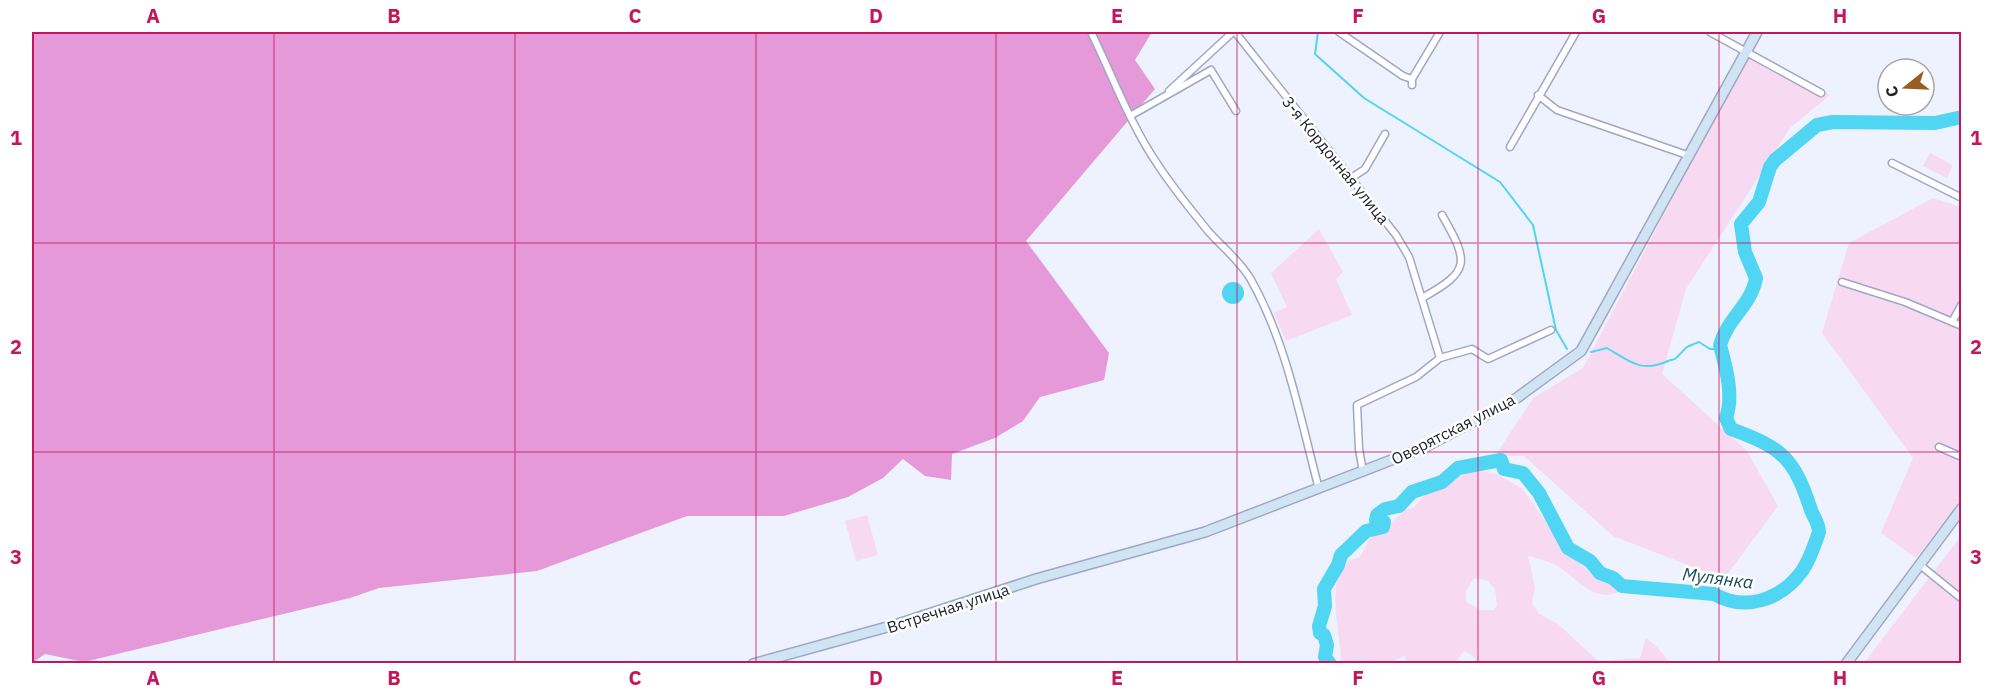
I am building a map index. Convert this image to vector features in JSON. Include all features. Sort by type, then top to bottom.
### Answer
[{"type":"main road","name":"Оверятская улица","points":[[1142,550],[1205,532],[1364,473],[1425,447],[1496,410],[1550,375],[1581,351],[1757,32]]},
{"type":"main road","points":[[1845,663],[1962,508]]},
{"type":"main road","name":"Встречная улица","points":[[753,663],[898,624],[1036,579],[1142,550]]},
{"type":"street","points":[[1091,32],[1130,116],[1158,166],[1209,231],[1243,268],[1254,287],[1290,376],[1319,489]]},
{"type":"street","points":[[1162,97],[1234,32]]},
{"type":"street","name":"3-я Кордонная улица","points":[[1234,32],[1400,242],[1409,257],[1440,358]]},
{"type":"street","points":[[1339,32],[1412,82],[1440,32]]},
{"type":"street","points":[[1510,147],[1576,32]]},
{"type":"street","points":[[1710,32],[1821,93]]},
{"type":"street","points":[[1130,116],[1211,70],[1236,111]]},
{"type":"street","points":[[1538,95],[1557,110],[1688,155]]},
{"type":"street","points":[[1351,178],[1365,169],[1385,134]]},
{"type":"street","points":[[1892,164],[1962,198]]},
{"type":"street","points":[[1422,298],[1458,274],[1462,261],[1457,242],[1442,215]]},
{"type":"street","points":[[1842,282],[1905,302],[1962,326]]},
{"type":"street","points":[[1952,322],[1962,304]]},
{"type":"street","points":[[1364,473],[1359,449],[1357,405],[1416,377],[1440,358],[1472,349],[1488,358],[1551,330]]},
{"type":"street","points":[[1939,447],[1962,457]]},
{"type":"street","points":[[1920,565],[1962,598]]},
{"type":"shaded area","points":[[32,32],[1152,32],[1135,60],[1155,89],[1026,241],[1109,353],[1104,380],[1040,397],[1023,421],[995,438],[952,454],[951,480],[925,476],[903,459],[883,478],[848,497],[784,516],[687,516],[537,571],[379,588],[350,598],[84,662],[45,654],[32,663]]},
{"type":"shaded area","points":[[1751,50],[1830,95],[1790,128],[1686,289],[1662,374],[1747,451],[1778,506],[1724,579],[1613,536],[1524,456],[1495,456],[1533,398],[1583,368]]},
{"type":"shaded area","points":[[1930,153],[1953,165],[1947,178],[1923,166]]},
{"type":"shaded area","points":[[1933,198],[1961,207],[1961,500],[1916,558],[1881,533],[1913,458],[1822,333],[1849,243]]},
{"type":"shaded area","points":[[1319,229],[1343,272],[1336,279],[1352,315],[1286,341],[1274,313],[1287,307],[1271,273]]},
{"type":"shaded area","points":[[1479,471],[1497,474],[1523,489],[1565,550],[1592,575],[1612,581],[1618,588],[1618,592],[1601,594],[1585,587],[1556,565],[1528,556],[1535,587],[1532,603],[1539,614],[1558,624],[1598,661],[1640,658],[1646,638],[1670,663],[1478,663],[1473,656],[1464,651],[1455,663],[1407,663],[1405,656],[1388,663],[1341,663],[1336,586],[1349,560],[1360,557],[1370,538],[1391,524],[1404,510],[1413,508],[1430,490],[1449,484],[1463,474]],"holes":[[[1474,578],[1488,581],[1495,589],[1497,605],[1494,610],[1481,610],[1466,602],[1466,591]]]},
{"type":"shaded area","points":[[867,515],[878,555],[856,561],[845,521]]},
{"type":"shaded area","points":[[1961,536],[1961,663],[1863,664]]},
{"type":"water","points":[[1233,282],[1241,285],[1244,293],[1241,301],[1233,304],[1225,301],[1222,293],[1225,285]]},
{"type":"waterway","points":[[1318,32],[1315,54],[1364,98],[1500,182],[1533,225],[1556,330],[1567,349]]},
{"type":"waterway","name":"Мулянка","points":[[1330,664],[1325,657],[1327,645],[1319,626],[1325,606],[1324,589],[1341,555],[1366,531],[1383,527],[1384,522],[1376,520],[1377,515],[1385,509],[1399,506],[1412,492],[1442,482],[1458,468],[1501,460],[1504,469],[1523,473],[1539,493],[1568,548],[1590,561],[1600,573],[1613,578],[1622,586],[1714,594],[1738,602],[1762,600],[1784,589],[1802,571],[1819,532],[1799,478],[1784,457],[1763,442],[1731,429],[1726,418],[1729,391],[1720,345],[1728,327],[1750,296],[1756,278],[1745,252],[1741,224],[1759,202],[1770,167],[1775,160],[1817,125],[1833,122],[1935,123],[1962,117]]},
{"type":"waterway","points":[[1591,352],[1607,348],[1636,364],[1651,366],[1674,359],[1687,347],[1699,342],[1710,349],[1720,349]]}]
